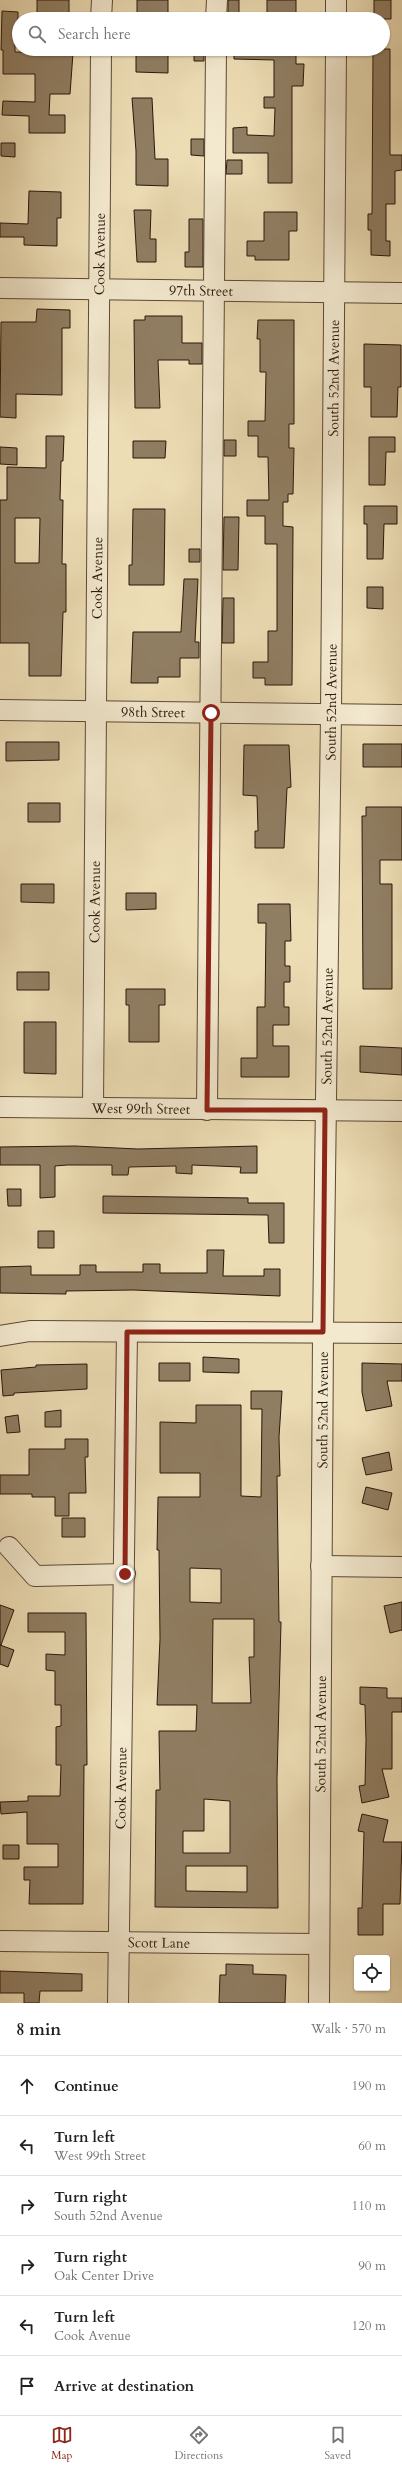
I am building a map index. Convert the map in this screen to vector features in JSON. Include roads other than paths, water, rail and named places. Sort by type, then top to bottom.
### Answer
[{"type":"street","points":[[102,0],[102,12]]},
{"type":"street","points":[[216,12],[217,0]]},
{"type":"street","points":[[336,0],[336,12]]},
{"type":"street","name":"Cook Avenue","points":[[93,1108],[98,711],[102,56]]},
{"type":"street","points":[[207,1110],[216,56]]},
{"type":"street","name":"South 52nd Avenue","points":[[318,2003],[325,1110],[331,714],[336,56]]},
{"type":"street","name":"97th Street","points":[[0,288],[402,292]]},
{"type":"street","name":"98th Street","points":[[0,710],[402,715]]},
{"type":"street","name":"West 99th Street","points":[[0,1107],[402,1111]]},
{"type":"street","points":[[0,1336],[30,1331],[402,1332]]},
{"type":"street","name":"Cook Avenue","points":[[118,2003],[125,1574],[127,1332]]},
{"type":"street","points":[[9,1547],[35,1576],[125,1574]]},
{"type":"street","points":[[321,1566],[402,1567]]},
{"type":"street","name":"Scott Lane","points":[[0,1941],[119,1944],[319,1944]]}]
